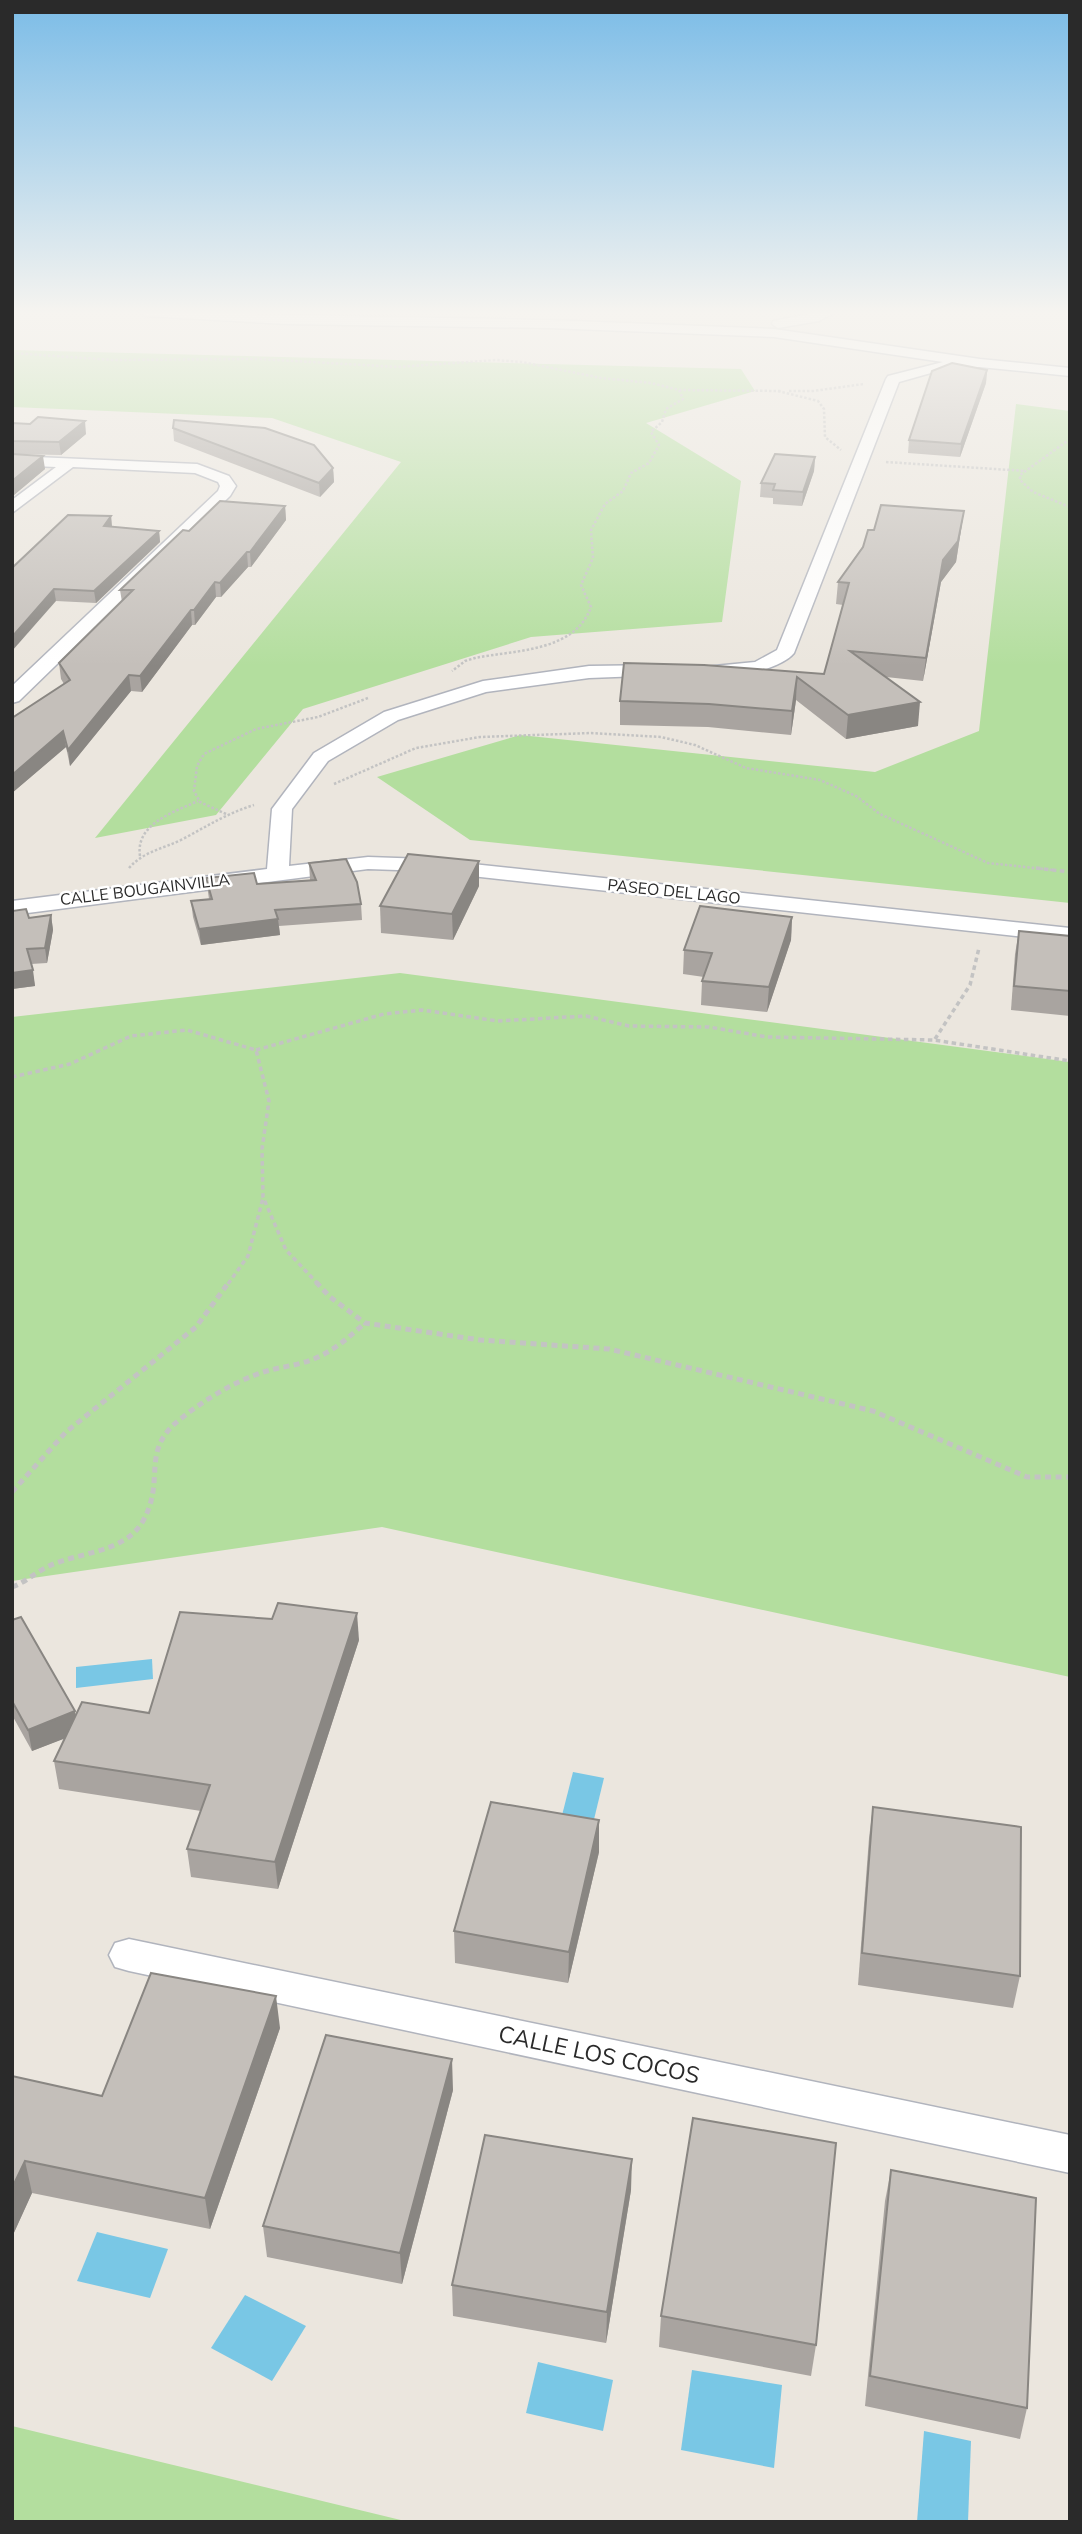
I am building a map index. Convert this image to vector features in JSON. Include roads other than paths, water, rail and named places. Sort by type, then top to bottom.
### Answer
[{"type":"street","points":[[278,873],[282,809],[321,757],[391,716],[483,687],[589,673],[758,667],[778,660],[785,653],[861,459],[868,430]]},
{"type":"street","points":[[12,460],[197,469],[224,479],[228,486],[225,493],[12,697]]},
{"type":"street","points":[[12,508],[71,462]]},
{"type":"street","name":"PASEO DEL LAGO","points":[[278,873],[368,863],[426,865],[1070,935]]},
{"type":"street","name":"CALLE BOUGAINVILLA","points":[[12,908],[278,873]]},
{"type":"street","name":"CALLE LOS COCOS","points":[[129,1955],[1070,2154]]},
{"type":"water","points":[[152,1659],[153,1679],[76,1688],[76,1667]]},
{"type":"water","points":[[573,1772],[604,1778],[589,1840],[557,1835]]},
{"type":"water","points":[[97,2232],[168,2249],[150,2298],[77,2281]]},
{"type":"water","points":[[245,2295],[306,2326],[272,2381],[211,2348]]},
{"type":"water","points":[[538,2362],[613,2380],[603,2431],[526,2413]]},
{"type":"water","points":[[692,2370],[782,2385],[774,2468],[681,2450]]},
{"type":"water","points":[[924,2431],[971,2441],[968,2522],[917,2522]]}]
